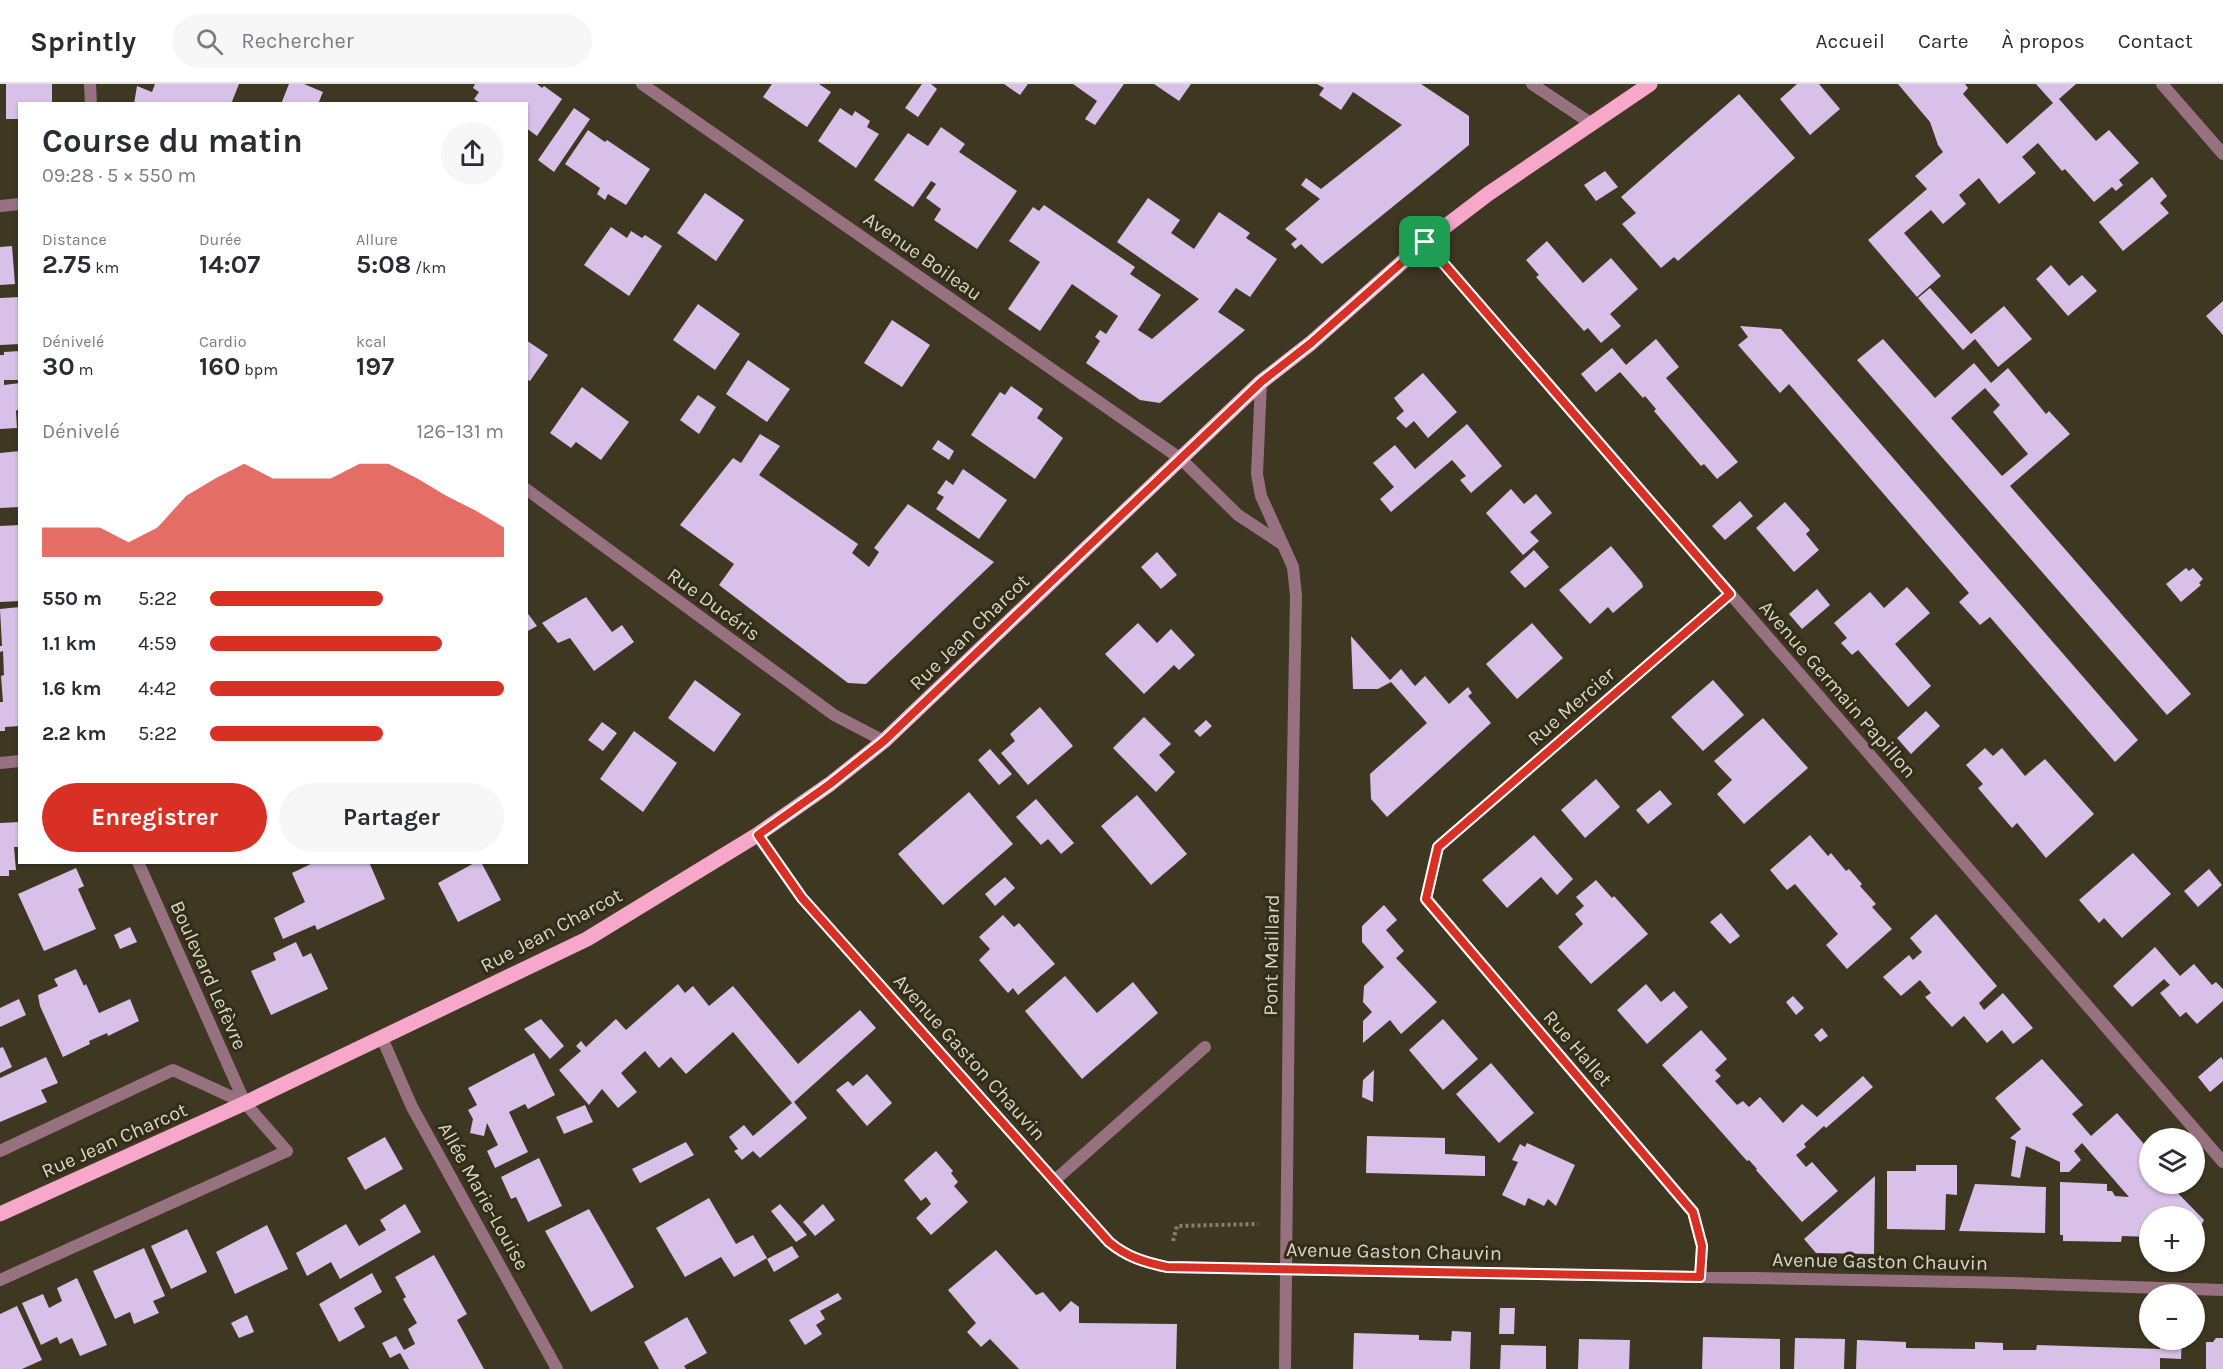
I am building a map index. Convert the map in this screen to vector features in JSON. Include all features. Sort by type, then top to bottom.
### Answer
[{"type":"main road","name":"Rue Jean Charcot","points":[[0,1214],[245,1103],[587,939],[758,835],[830,784],[884,741],[1261,382],[1311,343],[1425,242],[1488,194],[1650,84]]},
{"type":"street","points":[[90,84],[91,102]]},
{"type":"street","name":"Avenue Boileau","points":[[642,84],[1181,459]]},
{"type":"street","points":[[1532,84],[1593,124]]},
{"type":"street","points":[[2162,84],[2223,154]]},
{"type":"street","points":[[0,206],[18,204]]},
{"type":"street","name":"Avenue Germain Papillon","points":[[1425,242],[2223,1162]]},
{"type":"street","name":"Pont Maillard","points":[[1261,382],[1257,474],[1261,496],[1293,567],[1296,597],[1285,1369]]},
{"type":"street","points":[[1181,459],[1238,515],[1282,544]]},
{"type":"street","name":"Rue Ducéris","points":[[528,490],[834,716],[884,741]]},
{"type":"street","name":"Rue Mercier","points":[[1438,847],[1730,594]]},
{"type":"street","points":[[0,763],[18,761]]},
{"type":"street","name":"Avenue Gaston Chauvin","points":[[758,835],[802,898],[1109,1242],[1121,1252],[1146,1263],[1167,1267],[2012,1283],[2223,1290]]},
{"type":"street","name":"Rue Hallet","points":[[1438,847],[1426,899],[1693,1212],[1702,1246],[1700,1277]]},
{"type":"street","name":"Boulevard Lefèvre","points":[[139,864],[245,1103]]},
{"type":"street","name":"Allée Marie-Louise","points":[[382,1038],[412,1107],[557,1369]]},
{"type":"street","points":[[1054,1181],[1205,1047]]},
{"type":"street","name":"Rue Jean Charcot","points":[[0,1151],[172,1070],[245,1103]]},
{"type":"street","points":[[0,1280],[287,1151],[245,1103]]},
{"type":"path","points":[[1177,1226],[1262,1224]]},
{"type":"building","points":[[6,84],[52,84],[52,102],[18,102],[18,119],[6,119]]},
{"type":"building","points":[[155,84],[239,84],[232,102],[134,102],[137,86],[152,92]]},
{"type":"building","points":[[289,84],[304,84],[323,92],[319,102],[282,102]]},
{"type":"building","points":[[475,84],[537,84],[542,88],[544,86],[562,99],[537,136],[528,129],[528,102],[478,102],[474,99],[479,92],[473,88]]},
{"type":"building","points":[[772,84],[819,84],[831,92],[807,127],[763,97]]},
{"type":"building","points":[[922,84],[931,84],[937,89],[918,117],[905,108]]},
{"type":"building","points":[[1004,84],[1028,84],[1020,95]]},
{"type":"building","points":[[1073,84],[1124,84],[1095,125],[1085,119],[1097,101]]},
{"type":"building","points":[[1154,84],[1191,84],[1179,101]]},
{"type":"building","points":[[1317,84],[1421,84],[1469,116],[1469,145],[1322,264],[1301,244],[1295,249],[1291,244],[1297,239],[1285,229],[1320,199],[1301,185],[1306,178],[1321,189],[1402,125],[1353,92],[1341,110],[1319,95],[1324,88]]},
{"type":"building","points":[[1797,84],[1819,84],[1840,109],[1810,135],[1780,99]]},
{"type":"building","points":[[1898,84],[1965,84],[1968,88],[1963,94],[2007,144],[2053,103],[2036,84],[2076,84],[2059,99],[2096,141],[2109,130],[2139,163],[2119,180],[2123,185],[2116,191],[2112,187],[2094,202],[2065,169],[2062,171],[2038,143],[2022,157],[2036,173],[1999,204],[1979,178],[1959,195],[1966,204],[1943,224],[1931,210],[1904,233],[1941,276],[1917,297],[1868,240],[1927,189],[1915,176],[1943,152],[1938,145],[1930,122]]},
{"type":"building","points":[[1739,94],[1795,158],[1678,261],[1674,257],[1661,268],[1622,224],[1636,213],[1621,197]]},
{"type":"building","points":[[574,108],[590,119],[554,172],[538,160]]},
{"type":"building","points":[[840,108],[852,116],[855,111],[870,121],[867,127],[879,134],[856,168],[818,141]]},
{"type":"building","points":[[941,127],[965,144],[959,152],[1017,191],[977,249],[934,220],[941,209],[926,198],[936,184],[931,181],[913,207],[874,180],[908,133],[928,146]]},
{"type":"building","points":[[588,130],[650,169],[626,205],[608,194],[605,200],[597,194],[600,188],[565,164]]},
{"type":"building","points":[[1605,171],[1618,187],[1596,201],[1584,185]]},
{"type":"building","points":[[2152,177],[2167,196],[2160,203],[2169,213],[2123,251],[2099,222]]},
{"type":"building","points":[[705,193],[744,220],[716,261],[677,233]]},
{"type":"building","points":[[1148,198],[1180,220],[1171,233],[1194,249],[1219,212],[1250,233],[1246,238],[1277,259],[1250,297],[1236,288],[1218,312],[1245,330],[1160,403],[1140,400],[1086,363],[1100,341],[1095,337],[1100,330],[1106,334],[1118,316],[1072,284],[1040,331],[1008,309],[1040,262],[1009,241],[1033,207],[1039,211],[1044,205],[1135,267],[1130,274],[1161,295],[1138,330],[1152,339],[1199,299],[1117,242]]},
{"type":"building","points":[[611,227],[627,238],[631,231],[642,238],[645,235],[662,246],[629,296],[584,265]]},
{"type":"building","points":[[1547,241],[1583,283],[1611,258],[1638,289],[1610,314],[1621,326],[1601,343],[1588,328],[1584,331],[1536,277],[1539,275],[1526,260]]},
{"type":"building","points":[[12,246],[15,284],[0,285],[0,247]]},
{"type":"building","points":[[2051,265],[2069,286],[2082,275],[2097,291],[2068,316],[2036,279]]},
{"type":"building","points":[[1930,288],[1971,334],[2004,306],[2032,339],[1998,367],[1975,339],[1963,350],[1918,298]]},
{"type":"building","points":[[18,297],[18,344],[0,345],[0,298]]},
{"type":"building","points":[[2223,301],[2223,335],[2206,316]]},
{"type":"building","points":[[698,304],[740,334],[715,370],[673,340]]},
{"type":"building","points":[[892,320],[930,345],[902,387],[864,363]]},
{"type":"building","points":[[1740,326],[1781,329],[2138,740],[2115,762],[1990,617],[1980,625],[1959,602],[1969,593],[1789,384],[1780,393],[1738,345],[1748,337]]},
{"type":"building","points":[[1656,339],[1679,367],[1666,378],[1738,462],[1717,479],[1704,464],[1701,466],[1654,411],[1656,409],[1645,396],[1643,398],[1620,372],[1596,392],[1581,374],[1612,348],[1626,365]]},
{"type":"building","points":[[1883,339],[1935,398],[1974,363],[1991,383],[2008,368],[2046,414],[2049,411],[2070,434],[2010,486],[2191,694],[2167,715],[1857,360]],"holes":[[[1985,388],[2000,405],[1993,412],[2028,454],[2002,476],[1951,418]]]},
{"type":"building","points":[[528,341],[548,355],[530,381],[528,380]]},
{"type":"building","points":[[18,351],[18,380],[4,380],[4,385],[18,383],[18,410],[16,411],[17,428],[0,429],[0,355],[4,355],[4,352]]},
{"type":"building","points":[[748,360],[790,389],[767,422],[726,394]]},
{"type":"building","points":[[1423,373],[1457,412],[1428,438],[1414,421],[1406,428],[1396,418],[1404,411],[1394,398]]},
{"type":"building","points":[[1011,386],[1043,409],[1037,418],[1063,438],[1035,479],[971,435],[1000,392],[1005,395]]},
{"type":"building","points":[[582,387],[629,422],[601,460],[576,442],[571,448],[550,433]]},
{"type":"building","points":[[698,395],[716,407],[699,434],[680,420]]},
{"type":"building","points":[[1467,424],[1502,466],[1471,493],[1460,480],[1466,476],[1452,460],[1391,512],[1380,499],[1394,487],[1373,463],[1395,445],[1415,469]]},
{"type":"building","points":[[760,434],[780,446],[759,475],[858,544],[852,553],[869,567],[879,552],[874,548],[908,504],[994,562],[866,684],[848,683],[719,585],[734,564],[680,525],[733,458],[741,463]]},
{"type":"building","points":[[938,440],[954,451],[949,460],[932,449]]},
{"type":"building","points":[[18,451],[18,507],[0,508],[0,453]]},
{"type":"building","points":[[963,469],[1007,500],[979,539],[936,509],[944,497],[937,493],[946,480],[953,485]]},
{"type":"building","points":[[1511,489],[1524,504],[1536,494],[1552,513],[1530,532],[1539,541],[1523,555],[1486,513]]},
{"type":"building","points":[[1740,501],[1753,516],[1725,540],[1712,526]]},
{"type":"building","points":[[1785,502],[1810,530],[1806,534],[1819,550],[1794,572],[1756,528]]},
{"type":"building","points":[[18,525],[18,601],[0,602],[0,526]]},
{"type":"building","points":[[1611,546],[1643,587],[1613,613],[1608,607],[1590,624],[1559,590]]},
{"type":"building","points":[[1534,550],[1549,567],[1525,588],[1510,572]]},
{"type":"building","points":[[1157,552],[1177,575],[1161,589],[1141,567]]},
{"type":"building","points":[[2186,568],[2189,571],[2193,568],[2203,579],[2199,583],[2201,585],[2181,602],[2166,584]]},
{"type":"building","points":[[1907,587],[1930,613],[1895,644],[1931,686],[1908,707],[1858,650],[1852,655],[1841,643],[1847,638],[1834,623],[1870,592],[1884,608]]},
{"type":"building","points":[[1817,589],[1830,605],[1802,629],[1789,614]]},
{"type":"building","points":[[586,597],[612,632],[622,625],[634,642],[594,671],[570,638],[558,643],[542,623]]},
{"type":"building","points":[[18,607],[18,726],[5,727],[5,731],[0,731],[0,702],[3,702],[1,676],[4,675],[3,651],[0,652],[0,646],[2,646],[0,609]]},
{"type":"building","points":[[528,614],[537,626],[528,631]]},
{"type":"building","points":[[1138,623],[1157,643],[1171,629],[1195,655],[1179,670],[1174,665],[1144,694],[1105,654]]},
{"type":"building","points":[[1532,623],[1563,658],[1517,699],[1486,664]]},
{"type":"building","points":[[1351,636],[1390,680],[1401,669],[1415,686],[1425,676],[1449,704],[1468,687],[1472,693],[1468,696],[1491,723],[1387,817],[1371,799],[1370,774],[1427,723],[1391,682],[1378,689],[1353,689]]},
{"type":"building","points":[[695,680],[741,714],[714,752],[668,718]]},
{"type":"building","points":[[1713,680],[1744,715],[1703,751],[1671,717]]},
{"type":"building","points":[[1040,707],[1073,746],[1028,785],[1001,753],[1015,741],[1010,734]]},
{"type":"building","points":[[1926,711],[1940,726],[1911,754],[1897,738]]},
{"type":"building","points":[[1144,717],[1171,744],[1159,755],[1175,772],[1156,792],[1113,748]]},
{"type":"building","points":[[1763,718],[1808,768],[1744,824],[1717,794],[1732,780],[1714,761]]},
{"type":"building","points":[[1206,720],[1212,726],[1200,737],[1194,731]]},
{"type":"building","points":[[602,722],[617,733],[603,751],[588,740]]},
{"type":"building","points":[[634,731],[677,763],[643,812],[600,779]]},
{"type":"building","points":[[1985,748],[1993,756],[2002,748],[2025,776],[2045,759],[2094,814],[2046,858],[2017,823],[2012,828],[1978,788],[1983,784],[1966,765]]},
{"type":"building","points":[[990,749],[1012,774],[999,785],[978,760]]},
{"type":"building","points":[[1596,779],[1620,807],[1585,838],[1561,810]]},
{"type":"building","points":[[1660,790],[1672,804],[1648,824],[1636,810]]},
{"type":"building","points":[[969,792],[1013,844],[943,905],[898,854]]},
{"type":"building","points":[[1137,795],[1187,854],[1151,885],[1101,826]]},
{"type":"building","points":[[1036,799],[1074,843],[1061,854],[1048,839],[1041,845],[1016,817]]},
{"type":"building","points":[[18,822],[18,847],[14,847],[16,870],[9,870],[9,876],[0,876],[0,823]]},
{"type":"building","points":[[1534,835],[1573,879],[1557,895],[1541,877],[1507,908],[1482,880]]},
{"type":"building","points":[[1810,835],[1828,856],[1831,853],[1846,871],[1849,869],[1876,904],[1872,907],[1892,929],[1847,969],[1826,945],[1838,934],[1795,884],[1787,890],[1770,870]]},
{"type":"building","points":[[2133,853],[2171,894],[2122,938],[2104,918],[2099,923],[2079,900]]},
{"type":"building","points":[[311,864],[370,864],[385,899],[317,930],[315,925],[283,939],[274,918],[305,902],[292,873]]},
{"type":"building","points":[[472,864],[482,864],[501,900],[458,922],[438,883]]},
{"type":"building","points":[[76,868],[84,886],[78,889],[96,929],[44,951],[18,894]]},
{"type":"building","points":[[2209,869],[2222,885],[2198,907],[2184,891]]},
{"type":"building","points":[[1005,877],[1015,888],[995,906],[985,894]]},
{"type":"building","points":[[1596,880],[1612,898],[1614,896],[1648,934],[1591,984],[1558,947],[1583,924],[1575,914],[1584,906],[1576,897]]},
{"type":"building","points":[[1384,905],[1397,920],[1386,930],[1404,951],[1396,958],[1437,1002],[1401,1034],[1390,1020],[1363,1043],[1363,1021],[1372,1012],[1363,1002],[1364,986],[1384,967],[1362,942],[1362,926]]},
{"type":"building","points":[[1721,913],[1740,936],[1730,944],[1710,922]]},
{"type":"building","points":[[1936,914],[1997,986],[1979,1003],[1984,1010],[2003,993],[2033,1028],[2013,1044],[2002,1030],[1987,1043],[1964,1016],[1952,1027],[1925,997],[1931,993],[1920,980],[1901,996],[1883,977],[1909,955],[1913,960],[1922,952],[1910,938]]},
{"type":"building","points":[[1003,915],[1014,927],[1019,923],[1055,964],[1018,995],[1013,988],[1008,993],[979,960],[990,949],[979,937]]},
{"type":"building","points":[[130,927],[137,942],[120,949],[114,935]]},
{"type":"building","points":[[296,942],[303,957],[311,953],[328,989],[271,1015],[251,971],[276,960],[273,953]]},
{"type":"building","points":[[2155,947],[2180,976],[2194,964],[2212,985],[2216,982],[2223,989],[2223,1001],[2197,1024],[2186,1012],[2180,1017],[2160,993],[2170,985],[2164,979],[2132,1007],[2113,986]]},
{"type":"building","points":[[76,969],[84,986],[86,984],[99,1013],[130,999],[139,1021],[108,1036],[107,1033],[89,1041],[90,1044],[63,1057],[40,1006],[38,995],[58,986],[54,979]]},
{"type":"building","points":[[1065,976],[1097,1013],[1133,982],[1158,1013],[1082,1079],[1025,1011]]},
{"type":"building","points":[[678,984],[685,993],[693,986],[709,1006],[733,986],[798,1064],[860,1010],[876,1028],[794,1102],[807,1118],[760,1158],[753,1151],[742,1160],[734,1151],[738,1149],[729,1137],[744,1125],[753,1136],[792,1103],[733,1032],[686,1074],[671,1057],[659,1068],[645,1051],[621,1073],[637,1092],[618,1108],[602,1089],[589,1105],[559,1070],[581,1051],[576,1046],[581,1041],[586,1047],[616,1019],[626,1030]]},
{"type":"building","points":[[1646,984],[1661,1002],[1674,991],[1688,1007],[1647,1044],[1617,1010]]},
{"type":"building","points":[[1793,996],[1804,1008],[1796,1015],[1786,1002]]},
{"type":"building","points":[[19,999],[26,1015],[0,1027],[0,1008]]},
{"type":"building","points":[[541,1019],[564,1046],[550,1059],[524,1029]]},
{"type":"building","points":[[1443,1019],[1478,1059],[1443,1090],[1409,1050]]},
{"type":"building","points":[[1822,1028],[1828,1036],[1820,1042],[1814,1035]]},
{"type":"building","points":[[1701,1030],[1727,1059],[1715,1070],[1721,1076],[1715,1081],[1737,1105],[1743,1101],[1749,1107],[1760,1097],[1783,1123],[1802,1104],[1817,1117],[1863,1076],[1873,1087],[1826,1128],[1824,1126],[1804,1144],[1806,1147],[1796,1155],[1806,1167],[1812,1162],[1838,1191],[1802,1222],[1662,1065]]},
{"type":"building","points":[[3,1047],[12,1067],[0,1073],[0,1048]]},
{"type":"building","points":[[534,1053],[555,1095],[528,1109],[525,1104],[509,1112],[528,1152],[495,1168],[487,1151],[498,1145],[487,1123],[484,1136],[470,1133],[473,1119],[468,1110],[477,1105],[468,1088]]},
{"type":"building","points":[[46,1057],[58,1083],[41,1090],[47,1102],[0,1122],[0,1078]]},
{"type":"building","points":[[2221,1057],[2223,1081],[2210,1092],[2198,1077]]},
{"type":"building","points":[[2042,1059],[2083,1105],[2072,1114],[2091,1136],[2117,1113],[2139,1138],[2139,1194],[2179,1194],[2190,1206],[2139,1206],[2139,1237],[2122,1236],[2121,1242],[2063,1241],[2063,1235],[2060,1235],[2060,1182],[2107,1184],[2107,1191],[2112,1191],[2115,1196],[2129,1197],[2082,1143],[2074,1151],[2081,1160],[2069,1172],[2060,1172],[2060,1162],[2026,1146],[2020,1178],[2011,1176],[2016,1141],[2010,1138],[2021,1129],[1995,1098]]},
{"type":"building","points":[[1491,1063],[1534,1113],[1499,1143],[1456,1094]]},
{"type":"building","points":[[1374,1070],[1373,1102],[1362,1097],[1363,1080]]},
{"type":"building","points":[[867,1074],[892,1103],[867,1126],[836,1090],[848,1081],[853,1086]]},
{"type":"building","points":[[585,1105],[593,1122],[564,1134],[556,1117]]},
{"type":"building","points":[[1367,1136],[1445,1138],[1445,1154],[1485,1156],[1485,1176],[1366,1173]]},
{"type":"building","points":[[385,1137],[403,1169],[365,1190],[347,1158]]},
{"type":"building","points":[[686,1142],[694,1155],[640,1183],[632,1169]]},
{"type":"building","points":[[1527,1143],[1575,1165],[1556,1206],[1548,1199],[1544,1206],[1528,1198],[1525,1206],[1502,1195],[1518,1162],[1512,1160],[1520,1144],[1525,1147]]},
{"type":"building","points":[[936,1151],[953,1171],[951,1173],[958,1182],[954,1186],[968,1202],[931,1235],[916,1218],[931,1204],[926,1197],[921,1201],[904,1180]]},
{"type":"building","points":[[539,1158],[562,1206],[528,1222],[516,1197],[511,1199],[501,1177]]},
{"type":"building","points":[[1916,1165],[1957,1165],[1957,1195],[1946,1194],[1945,1230],[1887,1229],[1887,1171],[1916,1171]]},
{"type":"building","points":[[1875,1176],[1874,1254],[1816,1253],[1804,1239]]},
{"type":"building","points":[[1975,1184],[2046,1187],[2045,1233],[1959,1231]]},
{"type":"building","points":[[709,1198],[736,1244],[753,1235],[767,1258],[734,1277],[721,1257],[685,1277],[656,1228]]},
{"type":"building","points":[[405,1204],[421,1232],[340,1279],[331,1262],[307,1276],[296,1253],[346,1224],[359,1246],[386,1230],[380,1220]]},
{"type":"building","points":[[780,1204],[807,1235],[796,1242],[771,1211]]},
{"type":"building","points":[[823,1204],[835,1220],[815,1236],[803,1222]]},
{"type":"building","points":[[589,1209],[634,1287],[591,1312],[545,1231]]},
{"type":"building","points":[[267,1225],[288,1269],[235,1294],[216,1252]]},
{"type":"building","points":[[187,1229],[207,1272],[171,1289],[151,1246]]},
{"type":"building","points":[[792,1246],[799,1257],[774,1272],[767,1259]]},
{"type":"building","points":[[144,1248],[165,1296],[153,1301],[159,1313],[134,1324],[130,1312],[115,1319],[93,1271]]},
{"type":"building","points":[[996,1250],[1036,1295],[1043,1292],[1060,1312],[1071,1301],[1079,1307],[1079,1323],[1177,1324],[1176,1369],[1019,1369],[990,1339],[981,1347],[967,1332],[976,1323],[948,1290]]},
{"type":"building","points":[[434,1255],[467,1314],[457,1320],[484,1369],[409,1369],[400,1353],[390,1358],[382,1343],[396,1336],[404,1350],[415,1344],[408,1329],[417,1323],[403,1299],[406,1297],[395,1277]]},
{"type":"building","points":[[372,1273],[382,1292],[354,1308],[365,1327],[339,1342],[319,1304]]},
{"type":"building","points":[[77,1278],[107,1345],[80,1356],[72,1338],[60,1344],[57,1337],[41,1345],[22,1303],[43,1294],[49,1308],[62,1301],[57,1288]]},
{"type":"building","points":[[838,1293],[842,1299],[820,1311],[825,1319],[816,1325],[822,1334],[805,1345],[789,1320]]},
{"type":"building","points":[[17,1306],[42,1360],[22,1369],[0,1369],[0,1314]]},
{"type":"building","points":[[1500,1308],[1515,1308],[1514,1334],[1499,1334]]},
{"type":"building","points":[[247,1315],[254,1332],[239,1338],[231,1323]]},
{"type":"building","points":[[687,1317],[707,1353],[684,1366],[686,1369],[659,1369],[644,1342]]},
{"type":"building","points":[[1452,1331],[1471,1332],[1470,1369],[1353,1369],[1354,1333],[1419,1335],[1419,1340],[1451,1341]]},
{"type":"building","points":[[1703,1337],[1780,1339],[1780,1369],[1702,1369]]},
{"type":"building","points":[[1795,1338],[1845,1339],[1844,1369],[1794,1369]]},
{"type":"building","points":[[2216,1338],[2223,1338],[2223,1369],[2206,1369],[2206,1342],[2213,1342]]},
{"type":"building","points":[[1579,1339],[1630,1340],[1629,1369],[1578,1369]]},
{"type":"building","points":[[1857,1340],[1906,1342],[1906,1348],[1975,1349],[1975,1342],[2003,1343],[2003,1350],[2036,1350],[2037,1345],[2181,1350],[2181,1359],[2160,1358],[2160,1369],[1856,1369]]},
{"type":"building","points":[[1501,1345],[1546,1346],[1546,1369],[1500,1369]]},
{"type":"route","points":[[1425,242],[1730,594],[1438,847],[1426,899],[1693,1212],[1702,1246],[1700,1277],[1167,1267],[1132,1258],[1109,1242],[802,898],[758,835],[830,784],[884,741],[1261,382],[1311,343],[1425,242]]}]
